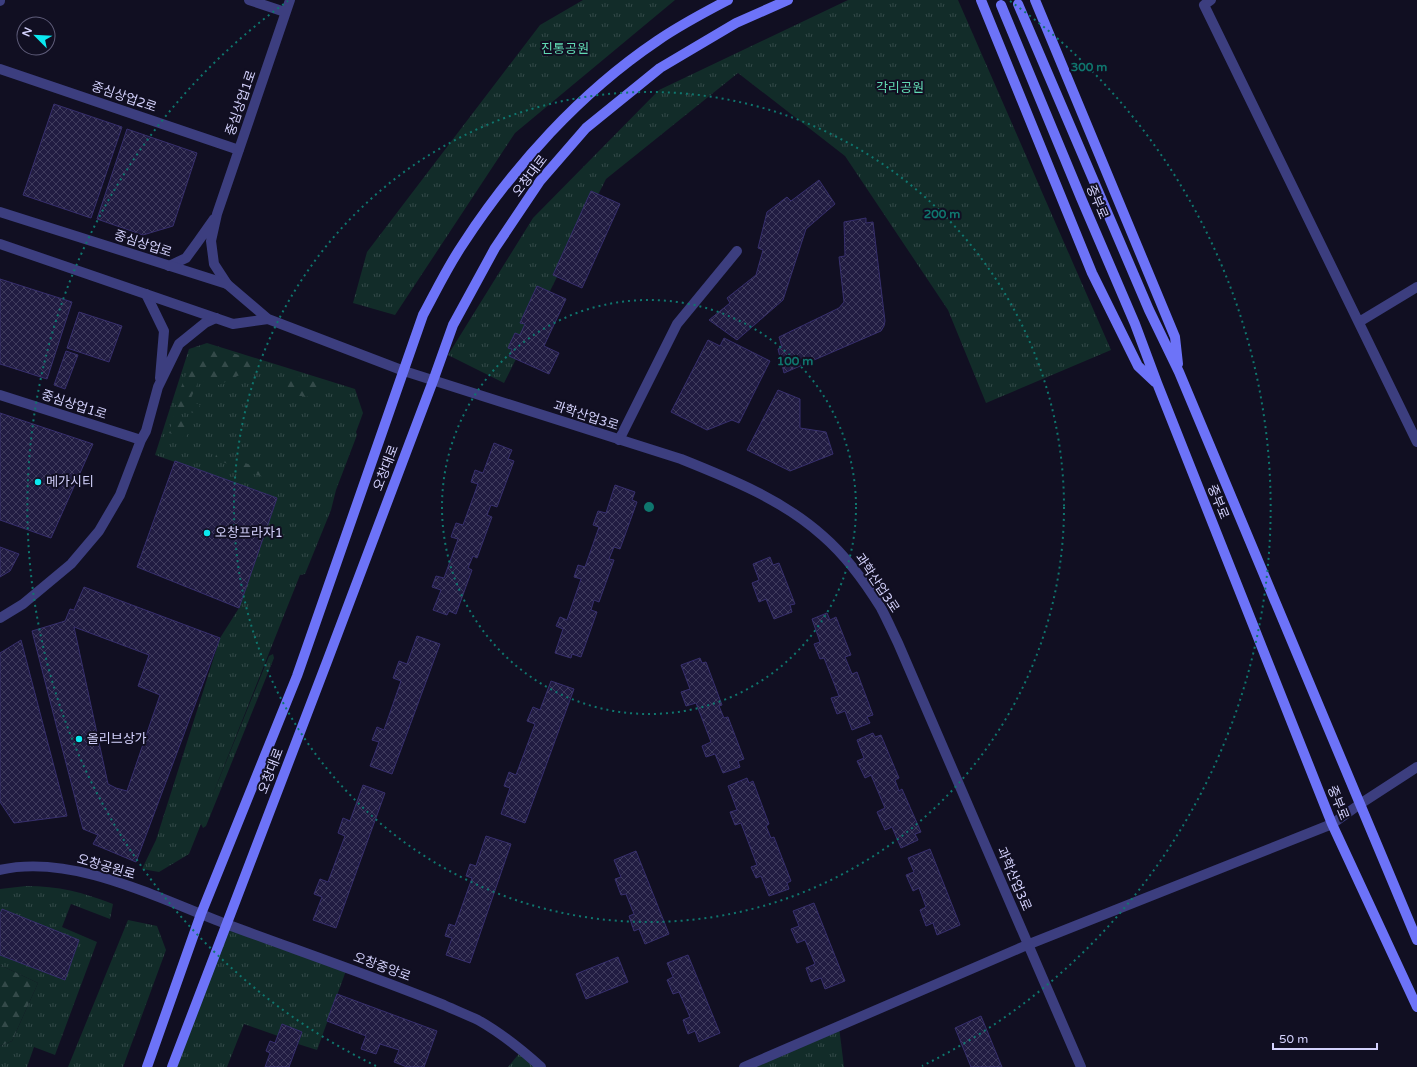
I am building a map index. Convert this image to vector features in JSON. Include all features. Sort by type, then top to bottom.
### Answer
[{"type":"main road","name":"오창대로","points":[[147,1067],[201,914],[297,676],[423,315],[443,277],[463,244],[516,172],[559,124],[597,87],[658,40],[728,0]]},
{"type":"main road","name":"오창대로","points":[[172,1067],[334,645],[453,325],[495,248],[540,180],[586,128],[660,68],[736,23],[788,0]]},
{"type":"main road","points":[[1035,0],[1175,337],[1179,372]]},
{"type":"main road","points":[[983,2],[1092,273],[1138,366],[1157,383]]},
{"type":"main road","name":"중부로","points":[[1018,4],[1149,310],[1179,372],[1417,940]]},
{"type":"main road","name":"중부로","points":[[1001,5],[1135,324],[1332,824],[1417,1007]]},
{"type":"street","points":[[249,0],[285,12]]},
{"type":"street","name":"중심상업1로","points":[[217,214],[290,0]]},
{"type":"street","points":[[1211,0],[1204,5],[1417,442]]},
{"type":"street","name":"중심상업2로","points":[[0,69],[239,150]]},
{"type":"street","name":"중심상업로","points":[[0,212],[227,284],[268,319],[404,371]]},
{"type":"street","points":[[169,266],[186,258],[217,214]]},
{"type":"street","points":[[217,214],[211,241],[214,264],[227,284]]},
{"type":"street","name":"중심상업로","points":[[0,244],[232,324],[268,319]]},
{"type":"street","points":[[619,440],[677,324],[737,251]]},
{"type":"street","points":[[1359,322],[1417,286]]},
{"type":"street","points":[[0,618],[23,604],[71,564],[99,531],[120,495],[141,440],[146,431],[158,388],[164,331],[146,294]]},
{"type":"street","points":[[158,388],[179,344],[205,323],[216,318]]},
{"type":"street","name":"과학산업3로","points":[[404,371],[681,459],[768,498],[794,514],[823,536],[847,561],[881,608],[898,643],[1027,945],[1081,1067]]},
{"type":"street","name":"중심상업1로","points":[[0,395],[141,440]]},
{"type":"street","points":[[744,1067],[1027,945],[1332,824],[1417,767]]},
{"type":"street","name":"오창공원로","points":[[0,870],[34,867],[59,868],[82,872],[109,879],[201,914]]},
{"type":"street","name":"오창중앙로","points":[[201,914],[458,1011],[478,1020],[500,1034],[542,1067]]},
{"type":"green space","name":"진통공원","points":[[583,0],[675,0],[515,133],[395,315],[353,303],[367,252],[540,25]]},
{"type":"green space","name":"각리공원","points":[[848,0],[958,0],[1111,350],[986,403],[948,310],[845,156],[738,73],[606,179],[504,383],[448,355],[533,218],[659,90]]},
{"type":"green space","points":[[207,343],[355,389],[363,413],[356,432],[357,435],[336,490],[331,510],[305,574],[300,575],[209,804],[269,656],[273,654],[274,658],[206,826],[203,828],[201,824],[189,854],[159,872],[142,869],[156,840],[220,638],[239,608],[277,498],[155,455],[189,349]]},
{"type":"green space","points":[[214,347],[266,364],[263,373],[252,369],[219,385],[199,380],[191,398],[193,402],[200,405],[196,414],[177,407],[175,404],[190,365],[200,353]]},
{"type":"green space","points":[[287,373],[325,385],[320,392],[313,396],[298,396],[288,387],[286,381]]},
{"type":"green space","points":[[174,416],[193,422],[186,438],[169,433]]},
{"type":"green space","points":[[218,453],[267,471],[272,475],[271,478],[268,479],[215,459]]},
{"type":"green space","points":[[26,886],[70,890],[113,904],[110,919],[71,904],[62,927],[97,942],[55,1055],[34,1047],[27,1067],[0,1067],[0,1046],[12,1041],[38,983],[0,965],[0,889]]},
{"type":"green space","points":[[128,920],[157,926],[166,950],[123,1067],[68,1067]]},
{"type":"green space","points":[[226,924],[347,968],[317,1050],[298,1044],[302,1032],[282,1024],[278,1036],[244,1024],[227,1067],[173,1067]]},
{"type":"green space","points":[[0,965],[38,983],[12,1041],[0,1046]]},
{"type":"green space","points":[[839,1027],[844,1067],[744,1067]]},
{"type":"green space","points":[[522,1050],[541,1067],[508,1067]]},
{"type":"building","points":[[54,104],[122,127],[91,218],[23,195]]},
{"type":"building","points":[[127,129],[197,153],[173,226],[143,235],[97,219]]},
{"type":"building","points":[[819,180],[835,204],[806,229],[783,300],[737,340],[709,320],[730,303],[727,298],[756,275],[763,250],[758,248],[767,212],[787,197],[791,201]]},
{"type":"building","points":[[591,191],[620,204],[582,288],[553,275]]},
{"type":"building","points":[[866,218],[866,223],[873,222],[885,321],[884,326],[881,331],[784,373],[778,349],[782,347],[779,337],[839,308],[844,302],[839,257],[845,256],[844,222]]},
{"type":"building","points":[[0,279],[72,302],[47,379],[0,364]]},
{"type":"building","points":[[537,286],[566,299],[544,346],[559,353],[549,374],[509,356],[512,349],[508,348],[515,333],[520,335],[525,324],[520,323]]},
{"type":"building","points":[[79,312],[122,326],[109,362],[67,348]]},
{"type":"building","points":[[724,338],[770,361],[739,423],[732,420],[707,430],[671,412],[708,340],[720,346]]},
{"type":"building","points":[[66,351],[78,355],[65,389],[54,385]]},
{"type":"building","points":[[778,390],[800,399],[800,428],[826,432],[833,454],[790,471],[747,450]]},
{"type":"building","name":"메가시티","points":[[0,413],[93,444],[51,538],[0,520]]},
{"type":"building","points":[[494,443],[512,450],[508,459],[514,461],[497,507],[491,505],[487,515],[492,517],[477,558],[473,556],[468,568],[472,570],[456,614],[449,611],[447,615],[433,610],[441,590],[432,587],[436,576],[444,578],[458,539],[451,537],[456,523],[463,525],[478,484],[471,482],[475,470],[483,473]]},
{"type":"building","name":"오창프라자1","points":[[175,461],[277,498],[239,608],[137,567]]},
{"type":"building","points":[[615,485],[635,492],[632,500],[637,502],[620,549],[614,547],[609,559],[614,560],[599,602],[594,600],[591,610],[597,612],[581,657],[572,654],[571,658],[555,653],[563,629],[556,626],[560,617],[567,620],[581,579],[574,577],[578,565],[585,567],[599,527],[593,525],[598,511],[606,513]]},
{"type":"building","points":[[0,547],[19,554],[10,571],[0,577]]},
{"type":"building","points":[[770,557],[773,565],[779,563],[795,604],[790,605],[792,612],[774,619],[766,599],[759,602],[752,583],[759,580],[753,564]]},
{"type":"building","name":"올리브상가","points":[[84,587],[220,638],[136,862],[93,844],[98,835],[83,829],[32,631],[65,621],[70,609],[74,610]],"holes":[[[74,627],[149,655],[138,686],[160,695],[127,791],[108,784]]]},
{"type":"building","points":[[827,613],[830,620],[836,617],[851,655],[845,657],[852,674],[857,672],[873,715],[867,717],[870,723],[852,730],[845,711],[837,714],[831,698],[839,696],[824,658],[820,659],[814,644],[820,642],[812,619]]},
{"type":"building","points":[[417,636],[440,644],[392,774],[370,766],[379,742],[372,740],[377,727],[384,730],[401,681],[393,678],[399,661],[407,664]]},
{"type":"building","points":[[21,640],[67,816],[14,823],[0,802],[0,653]]},
{"type":"building","points":[[700,658],[702,663],[706,662],[722,705],[719,706],[724,718],[728,717],[744,759],[738,761],[740,767],[723,773],[715,754],[706,757],[702,746],[711,742],[696,703],[686,706],[681,692],[690,689],[681,665]]},
{"type":"building","points":[[551,681],[574,689],[525,823],[501,814],[510,788],[504,786],[509,772],[516,775],[535,724],[527,721],[533,707],[540,710]]},
{"type":"building","points":[[873,733],[875,737],[881,735],[899,778],[895,780],[899,791],[902,789],[921,832],[915,834],[918,840],[901,848],[892,827],[885,830],[877,812],[885,808],[871,775],[865,778],[857,761],[864,758],[857,740]]},
{"type":"building","points":[[747,778],[749,783],[753,781],[769,824],[766,826],[771,838],[774,837],[791,881],[787,883],[789,889],[769,896],[761,876],[756,878],[751,867],[757,865],[741,823],[735,825],[730,812],[737,810],[728,786]]},
{"type":"building","points":[[363,785],[385,793],[336,928],[313,920],[322,897],[314,894],[320,879],[328,882],[345,836],[338,833],[343,818],[350,821]]},
{"type":"building","points":[[486,836],[511,844],[470,963],[446,955],[452,938],[445,936],[449,924],[455,926],[472,878],[466,876],[470,864],[476,866]]},
{"type":"building","points":[[930,849],[960,925],[937,935],[933,923],[926,926],[920,910],[926,907],[919,888],[913,891],[906,875],[914,872],[908,858]]},
{"type":"building","points":[[636,851],[669,934],[645,944],[639,929],[634,931],[629,916],[634,914],[626,894],[621,895],[615,879],[621,877],[614,860]]},
{"type":"building","points":[[814,903],[845,981],[825,989],[821,978],[811,982],[806,968],[815,964],[805,940],[797,943],[791,929],[799,926],[793,911]]},
{"type":"building","points":[[2,909],[79,940],[65,980],[0,955],[0,914]]},
{"type":"building","points":[[688,955],[720,1033],[699,1042],[695,1031],[688,1034],[683,1020],[690,1017],[679,992],[673,994],[667,980],[673,977],[667,963]]},
{"type":"building","points":[[618,957],[628,982],[586,999],[576,974]]},
{"type":"building","points":[[337,994],[437,1031],[424,1067],[407,1067],[394,1062],[399,1050],[380,1044],[376,1054],[361,1049],[366,1036],[327,1021]]},
{"type":"building","points":[[981,1016],[1002,1067],[971,1067],[955,1028]]},
{"type":"building","points":[[282,1024],[302,1032],[289,1067],[265,1067],[270,1053],[266,1051],[270,1041],[275,1043]]},
{"type":"place","name":"메가시티","points":[[38,482]]},
{"type":"place","name":"오창프라자1","points":[[207,533]]},
{"type":"place","name":"올리브상가","points":[[79,739]]}]
